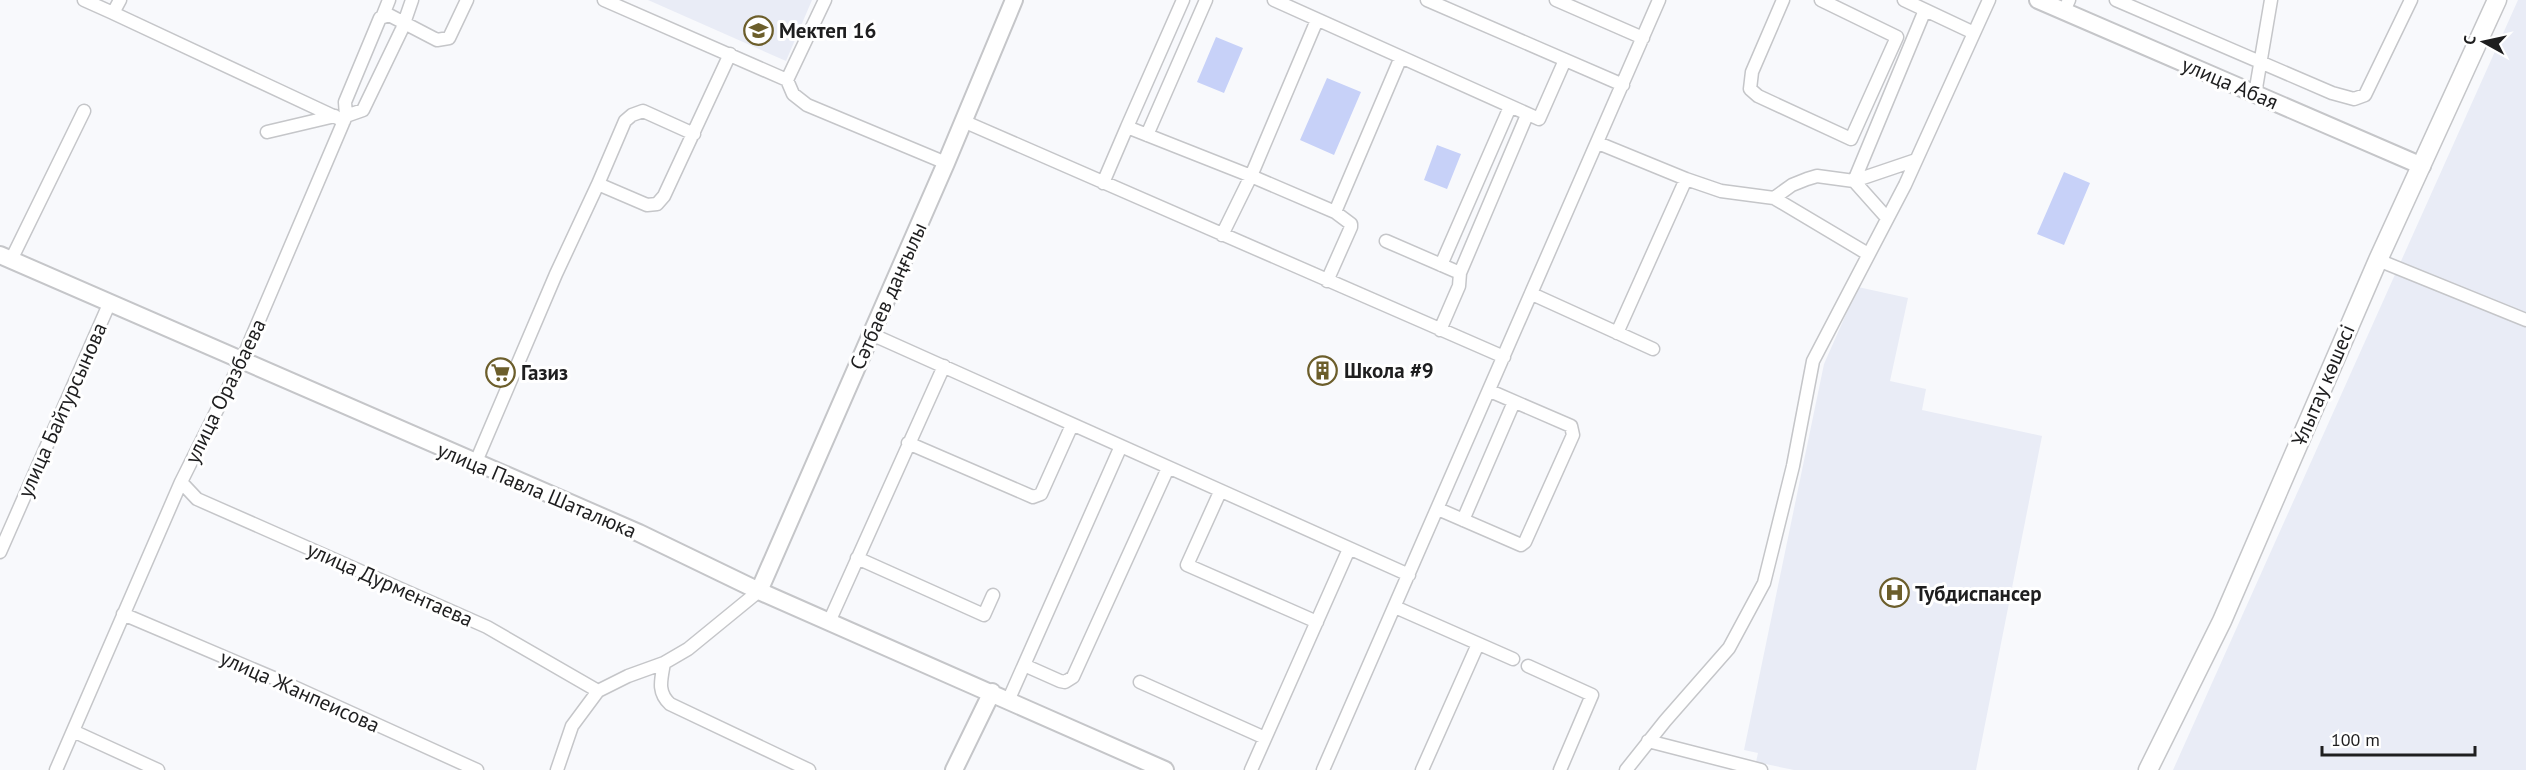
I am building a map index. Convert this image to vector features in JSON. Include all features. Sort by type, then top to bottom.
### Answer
[{"type":"main road","name":"Ұлытау көшесі","points":[[2148,770],[2222,621],[2378,260],[2495,1]]},
{"type":"street","points":[[84,0],[342,118]]},
{"type":"street","points":[[113,13],[120,0]]},
{"type":"street","name":"улица Оразбаева","points":[[56,770],[181,482],[242,360],[342,118],[345,102],[380,18],[386,15],[389,0]]},
{"type":"street","points":[[267,132],[342,118],[363,110],[412,0]]},
{"type":"street","points":[[386,15],[404,21],[437,40],[449,38],[467,0]]},
{"type":"street","points":[[604,0],[787,80],[793,94],[807,105],[946,163]]},
{"type":"street","points":[[787,80],[825,0]]},
{"type":"street","name":"Сәтбаев даңғылы","points":[[759,591],[946,163],[1014,0]]},
{"type":"street","points":[[1103,183],[1183,0]]},
{"type":"street","points":[[1147,135],[1206,0]]},
{"type":"street","points":[[1274,0],[1539,119],[1565,60]]},
{"type":"street","points":[[1428,0],[1623,85]]},
{"type":"street","points":[[1556,0],[1643,38]]},
{"type":"street","points":[[1585,13],[1590,0]]},
{"type":"street","points":[[1328,768],[1408,575],[1659,0]]},
{"type":"street","points":[[1783,0],[1752,72],[1750,89],[1758,96],[1851,139],[1897,37],[1821,0]]},
{"type":"street","points":[[1904,0],[1974,33]]},
{"type":"street","points":[[1626,770],[1648,741],[1729,648],[1764,583],[1793,466],[1813,361],[1916,160],[1989,0]]},
{"type":"street","name":"улица Абая","points":[[2038,0],[2067,6],[2255,94],[2422,166]]},
{"type":"street","points":[[2116,0],[2332,93],[2354,99],[2365,95],[2411,0]]},
{"type":"street","points":[[2255,94],[2271,0]]},
{"type":"street","points":[[1854,181],[1925,10]]},
{"type":"street","points":[[1222,235],[1251,176],[1317,20]]},
{"type":"street","points":[[598,184],[647,205],[657,204],[664,196],[730,54]]},
{"type":"street","points":[[1335,212],[1401,57]]},
{"type":"street","points":[[1441,265],[1510,107]]},
{"type":"street","points":[[4,256],[84,111]]},
{"type":"street","points":[[475,464],[556,274],[625,121],[632,114],[642,111],[694,134]]},
{"type":"street","points":[[1440,330],[1459,286],[1460,273],[1527,115]]},
{"type":"street","points":[[963,121],[1504,357]]},
{"type":"street","points":[[1127,127],[1335,212],[1351,224],[1327,281]]},
{"type":"street","points":[[1598,142],[1686,179],[1721,191],[1774,198],[1868,254]]},
{"type":"street","points":[[1774,198],[1792,185],[1817,176],[1854,181],[1916,160]]},
{"type":"street","points":[[1617,333],[1686,179]]},
{"type":"street","points":[[1854,181],[1887,218]]},
{"type":"street","points":[[1386,241],[1460,273]]},
{"type":"street","name":"улица Павла Шаталюка","points":[[4,256],[475,464],[639,533],[759,591],[1166,770]]},
{"type":"street","points":[[2378,260],[2526,320]]},
{"type":"street","points":[[1532,294],[1653,349]]},
{"type":"street","name":"улица Байтурсынова","points":[[0,552],[110,302]]},
{"type":"street","points":[[871,334],[1408,575]]},
{"type":"street","points":[[829,622],[944,366]]},
{"type":"street","points":[[1438,509],[1521,545],[1525,542],[1573,435],[1571,426],[1490,391]]},
{"type":"street","points":[[1463,520],[1514,402]]},
{"type":"street","points":[[908,443],[1033,497],[1041,494],[1072,425]]},
{"type":"street","points":[[1008,701],[1121,446]]},
{"type":"street","points":[[1024,665],[1060,681],[1065,682],[1073,677],[1168,468]]},
{"type":"street","name":"улица Дурментаева","points":[[181,482],[197,499],[487,627],[598,691]]},
{"type":"street","points":[[1220,492],[1187,565],[1317,622]]},
{"type":"street","points":[[1251,770],[1349,549]]},
{"type":"street","points":[[857,558],[984,615],[993,595]]},
{"type":"street","points":[[557,770],[572,726],[598,691],[627,676],[664,663],[688,649],[759,591]]},
{"type":"street","points":[[1395,607],[1513,659]]},
{"type":"street","name":"улица Жанпеисова","points":[[123,614],[477,770]]},
{"type":"street","points":[[1422,770],[1478,644]]},
{"type":"street","points":[[664,663],[660,689],[670,704],[809,770]]},
{"type":"street","points":[[1528,666],[1592,695],[1560,770]]},
{"type":"street","points":[[1140,682],[1265,738]]},
{"type":"street","points":[[960,765],[992,692]]},
{"type":"street","points":[[73,731],[158,770]]},
{"type":"street","points":[[1648,741],[1761,770]]},
{"type":"shaded area","name":"Мектеп 16","points":[[648,0],[812,0],[786,61]]},
{"type":"shaded area","points":[[2518,0],[2526,0],[2526,770],[2173,770]]},
{"type":"shaded area","points":[[1216,37],[1243,48],[1224,93],[1197,82]]},
{"type":"shaded area","points":[[1327,78],[1361,92],[1334,155],[1300,140]]},
{"type":"shaded area","points":[[1437,145],[1461,154],[1447,189],[1424,180]]},
{"type":"shaded area","points":[[2064,172],[2090,183],[2064,245],[2037,234]]},
{"type":"shaded area","name":"Тубдиспансер","points":[[1858,287],[1908,298],[1890,381],[1926,389],[1922,410],[2042,436],[1976,770],[1794,770],[1756,762],[1758,753],[1744,750],[1824,364]]},
{"type":"place","name":"Мектеп 16","points":[[758,30]]},
{"type":"place","name":"Школа #9","points":[[1323,370]]},
{"type":"place","name":"Газиз","points":[[500,372]]},
{"type":"place","name":"Тубдиспансер","points":[[1894,593]]}]
